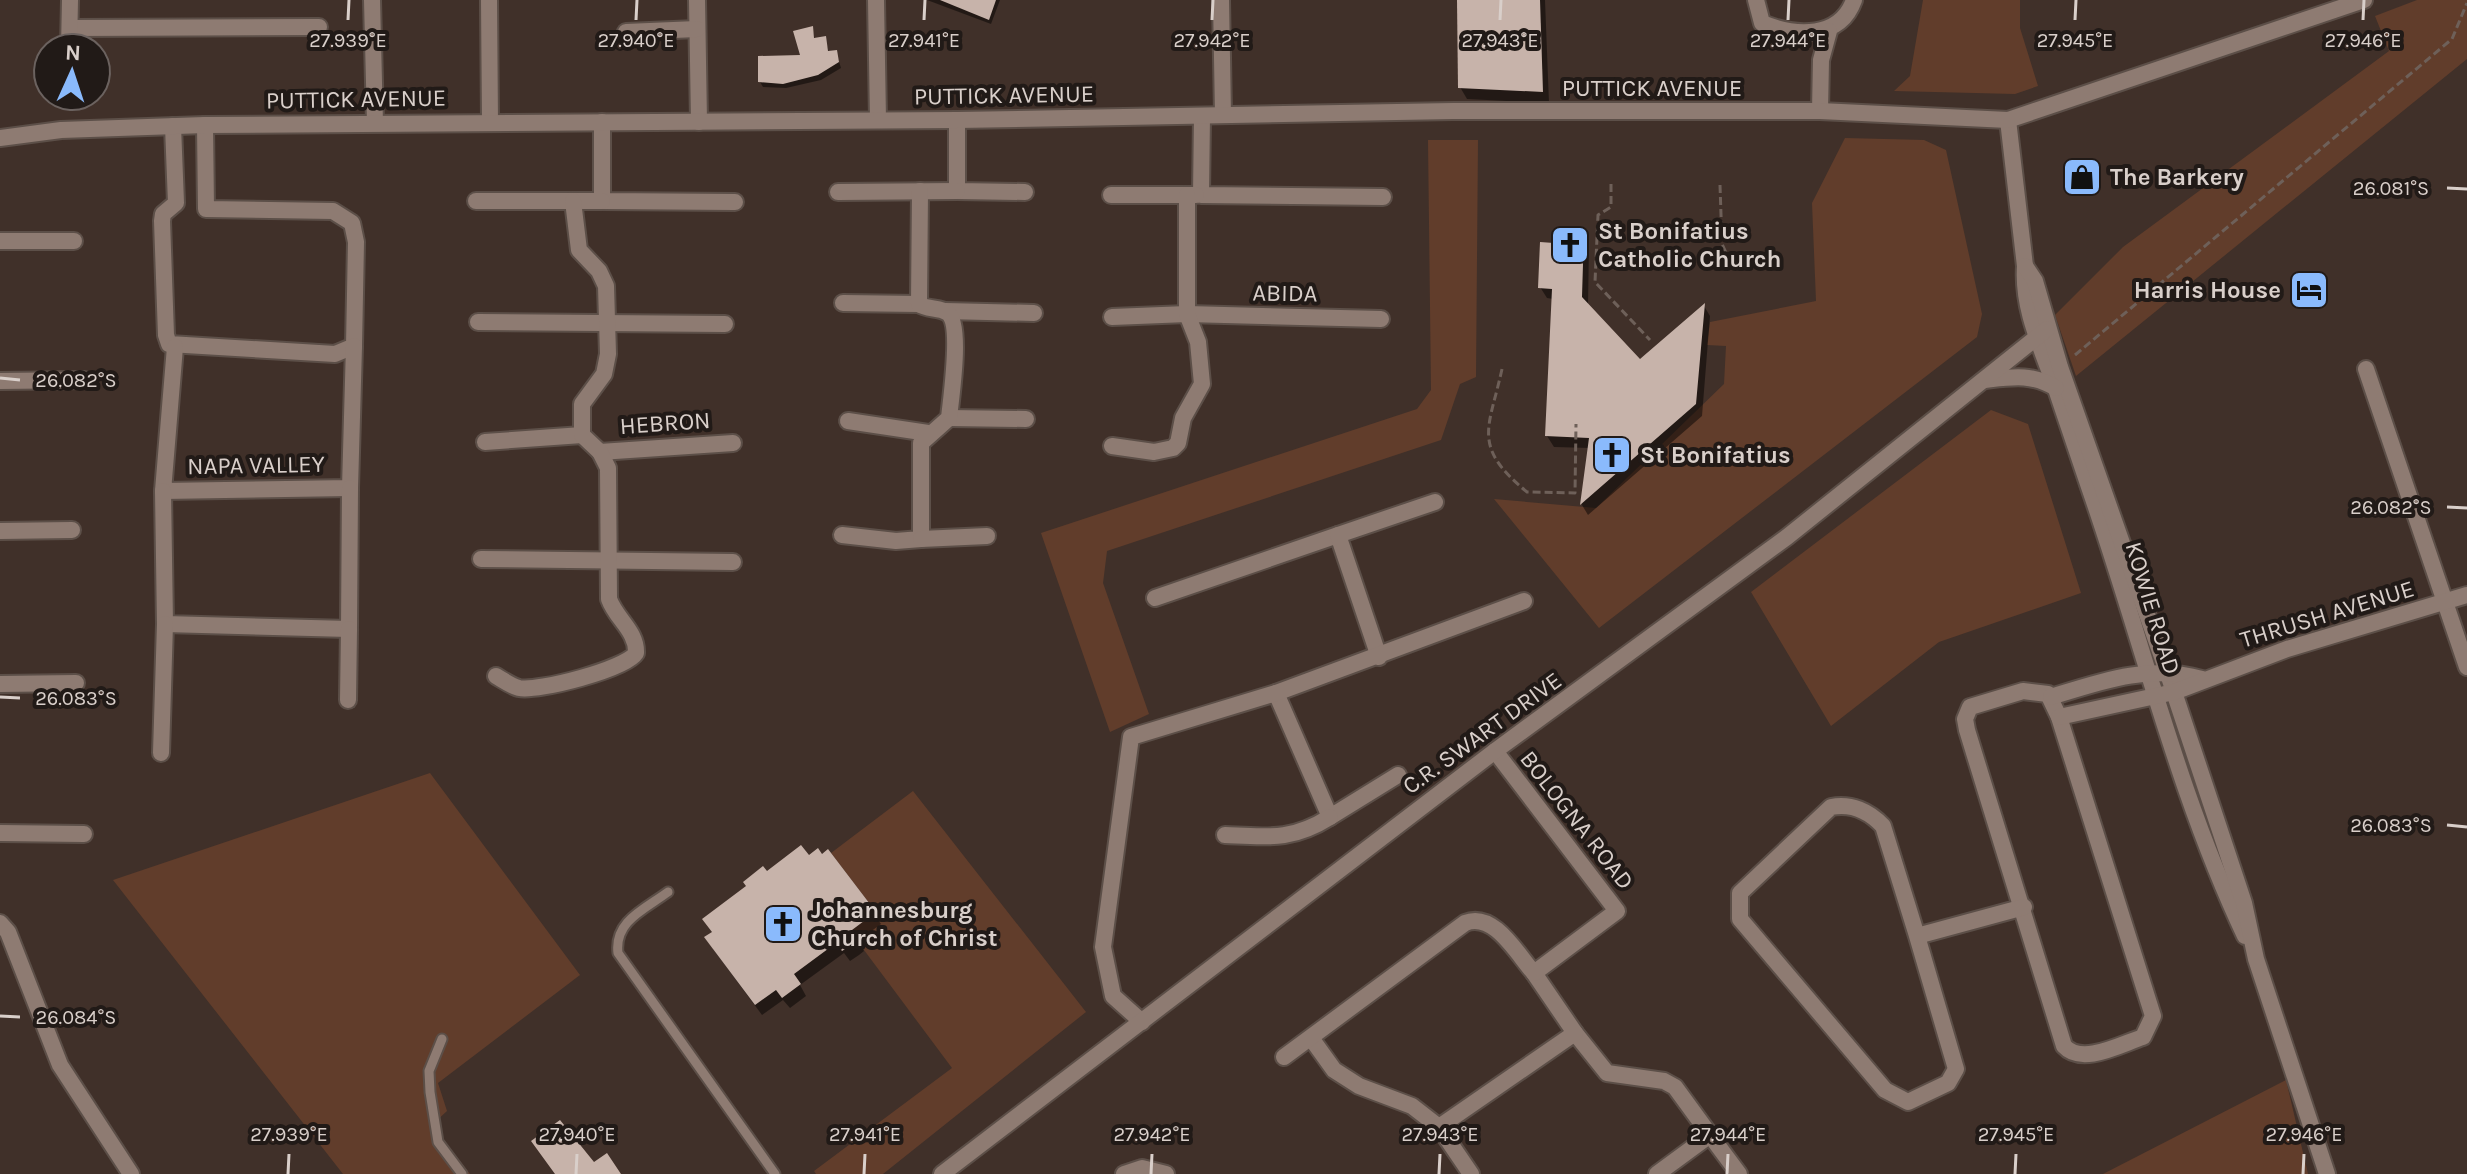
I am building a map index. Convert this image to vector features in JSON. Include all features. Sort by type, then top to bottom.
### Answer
[{"type":"street","points":[[70,0],[70,32]]},
{"type":"street","points":[[372,0],[375,123]]},
{"type":"street","points":[[489,0],[490,122]]},
{"type":"street","points":[[697,0],[699,122]]},
{"type":"street","points":[[876,0],[878,120]]},
{"type":"street","points":[[1221,0],[1223,115]]},
{"type":"street","points":[[1756,0],[1762,23],[1782,29],[1829,31]]},
{"type":"street","points":[[1820,111],[1821,60],[1829,31],[1846,18],[1854,0]]},
{"type":"street","points":[[2008,120],[2364,0]]},
{"type":"street","points":[[70,28],[319,27]]},
{"type":"street","points":[[626,32],[697,29]]},
{"type":"street","name":"PUTTICK AVENUE","points":[[0,138],[61,130],[205,125],[1223,115],[1820,111],[2008,120]]},
{"type":"street","points":[[1112,446],[1154,452],[1165,451],[1178,443],[1183,418],[1202,384],[1198,342],[1187,314],[1202,116]]},
{"type":"street","points":[[957,120],[957,191]]},
{"type":"street","name":"KOWIE ROAD","points":[[2008,120],[2025,266],[2023,289],[2060,367],[2167,671],[2244,903],[2256,959],[2327,1174]]},
{"type":"street","points":[[602,122],[602,201]]},
{"type":"street","name":"NAPA VALLEY","points":[[205,125],[206,209],[333,211],[352,223],[356,242],[348,700]]},
{"type":"street","name":"NAPA VALLEY","points":[[161,753],[165,624],[163,491],[175,347],[166,335],[162,221],[163,214],[176,203],[173,126]]},
{"type":"street","points":[[919,304],[920,191]]},
{"type":"street","points":[[838,192],[1025,192]]},
{"type":"street","points":[[1111,195],[1383,197]]},
{"type":"street","points":[[476,201],[735,202]]},
{"type":"street","name":"HEBRON","points":[[496,676],[516,687],[536,687],[614,668],[634,658],[635,638],[617,617],[609,599],[609,474],[600,452],[582,435],[582,404],[607,365],[606,286],[599,271],[579,250],[573,201]]},
{"type":"street","points":[[0,241],[74,241]]},
{"type":"street","points":[[843,303],[919,304],[945,311],[1034,313]]},
{"type":"street","points":[[945,311],[952,318],[955,337],[949,418]]},
{"type":"street","name":"ABIDA","points":[[1112,317],[1187,314],[1381,319]]},
{"type":"street","points":[[478,322],[725,324]]},
{"type":"street","name":"KOWIE ROAD","points":[[2042,333],[2056,388],[2154,696],[2228,901],[2256,959]]},
{"type":"street","name":"C.R. SWART DRIVE","points":[[942,1174],[1495,751],[1787,537],[2042,333]]},
{"type":"street","points":[[175,347],[335,354],[354,346]]},
{"type":"street","points":[[2366,369],[2467,667]]},
{"type":"street","points":[[1983,380],[2020,376],[2044,381],[2056,388]]},
{"type":"street","points":[[0,381],[84,380]]},
{"type":"street","points":[[921,539],[921,443],[928,433],[949,418],[1026,419]]},
{"type":"street","points":[[848,421],[928,433]]},
{"type":"street","points":[[485,442],[582,435]]},
{"type":"street","name":"HEBRON","points":[[600,452],[733,443]]},
{"type":"street","name":"NAPA VALLEY","points":[[163,491],[350,488]]},
{"type":"street","points":[[1155,598],[1435,502]]},
{"type":"street","points":[[0,531],[72,530]]},
{"type":"street","points":[[842,535],[896,541],[987,536]]},
{"type":"street","points":[[1338,535],[1379,657]]},
{"type":"street","points":[[481,559],[733,562]]},
{"type":"street","name":"THRUSH AVENUE","points":[[2059,717],[2174,692],[2287,649],[2467,595]]},
{"type":"street","points":[[1142,1022],[1113,996],[1103,947],[1131,737],[1276,693],[1524,601]]},
{"type":"street","points":[[165,624],[349,629]]},
{"type":"street","points":[[2051,697],[2148,671],[2167,671],[2202,679]]},
{"type":"street","points":[[0,684],[76,683]]},
{"type":"street","points":[[2023,691],[2041,691],[2051,697],[2153,1016],[2143,1037],[2087,1055],[2069,1052],[2064,1046],[1965,719],[1970,707],[1978,703],[2023,691]]},
{"type":"street","points":[[1276,693],[1330,817]]},
{"type":"street","name":"BOLOGNA ROAD","points":[[1495,751],[1617,911],[1534,973]]},
{"type":"street","points":[[1225,835],[1282,838],[1311,829],[1398,775]]},
{"type":"street","points":[[1847,806],[1873,816],[1883,826],[1917,936],[1956,1069],[1948,1083],[1908,1102],[1885,1090],[1740,919],[1738,902],[1740,893],[1831,807],[1847,806]]},
{"type":"street","points":[[0,833],[84,834]]},
{"type":"street","points":[[1917,936],[2024,907]]},
{"type":"street","points":[[1284,1057],[1475,919],[1490,924],[1534,973],[1607,1073],[1664,1081],[1675,1087],[1739,1174]]},
{"type":"street","points":[[4,928],[60,1065],[131,1174]]},
{"type":"street","points":[[1439,1127],[1575,1033]]},
{"type":"street","points":[[1311,1038],[1334,1070],[1359,1086],[1412,1106],[1439,1127],[1471,1174]]},
{"type":"street","points":[[1657,1174],[1710,1135]]},
{"type":"street","points":[[1124,1174],[1142,1168],[1166,1174]]},
{"type":"lane","points":[[668,892],[622,925],[618,934],[618,953],[775,1174]]},
{"type":"lane","points":[[442,1039],[429,1071],[430,1092],[438,1142],[462,1174]]},
{"type":"path","points":[[2060,367],[2452,39],[2467,3]]},
{"type":"path","points":[[1611,184],[1611,207],[1598,215],[1595,282],[1650,340]]},
{"type":"path","points":[[1720,185],[1722,244],[1733,268]]},
{"type":"path","points":[[1502,369],[1486,432],[1490,451],[1527,492],[1575,493],[1576,424]]},
{"type":"shaded area","points":[[1923,0],[2020,0],[2020,28],[2038,86],[2015,94],[1894,91],[1910,76]]},
{"type":"shaded area","points":[[2417,0],[2467,0],[2467,59],[2076,376],[2055,315],[2123,247],[2389,51],[2375,16]]},
{"type":"shaded area","points":[[1845,138],[1924,140],[1946,150],[1982,314],[1977,337],[1599,628],[1494,499],[1596,508],[1724,384],[1726,346],[1707,345],[1710,322],[1816,301],[1812,203]]},
{"type":"shaded area","points":[[1428,140],[1478,140],[1476,377],[1460,384],[1441,440],[1107,551],[1103,583],[1149,714],[1110,732],[1041,533],[1417,409],[1431,390]]},
{"type":"shaded area","points":[[1991,410],[2028,424],[2081,593],[1939,642],[1831,726],[1751,592]]},
{"type":"shaded area","points":[[430,773],[580,975],[438,1083],[447,1111],[432,1125],[470,1174],[343,1174],[113,880]]},
{"type":"shaded area","points":[[913,791],[1086,1012],[883,1174],[816,1174],[814,1171],[952,1068],[864,950],[853,944],[852,930],[876,912],[831,853]]},
{"type":"shaded area","points":[[2286,1080],[2308,1174],[2103,1174]]},
{"type":"building","points":[[940,0],[996,0],[989,20]]},
{"type":"building","points":[[1457,0],[1540,0],[1543,92],[1458,88]]},
{"type":"building","points":[[813,26],[814,38],[826,36],[828,51],[837,50],[839,62],[818,75],[783,84],[758,82],[758,56],[800,55],[793,31]]},
{"type":"building","points":[[1554,231],[1584,231],[1582,297],[1640,359],[1705,303],[1696,404],[1580,505],[1589,438],[1545,436],[1552,289],[1538,288],[1540,242],[1554,243]]},
{"type":"building","name":"Johannesburg Church of Christ","points":[[801,845],[809,855],[818,848],[822,854],[828,849],[876,912],[852,930],[859,939],[853,944],[842,951],[836,943],[794,974],[801,984],[782,998],[776,990],[755,1005],[704,937],[712,932],[702,919],[746,886],[743,882],[763,866],[767,871]]},
{"type":"building","points":[[560,1120],[594,1162],[607,1153],[621,1174],[555,1174],[531,1141]]},
{"type":"place","name":"The Barkery","points":[[2082,177]]},
{"type":"place","name":"St Bonifatius Catholic Church","points":[[1570,245]]},
{"type":"place","name":"Harris House","points":[[2309,290]]},
{"type":"place","name":"St Bonifatius","points":[[1612,455]]},
{"type":"place","name":"Johannesburg Church of Christ","points":[[783,924]]}]
